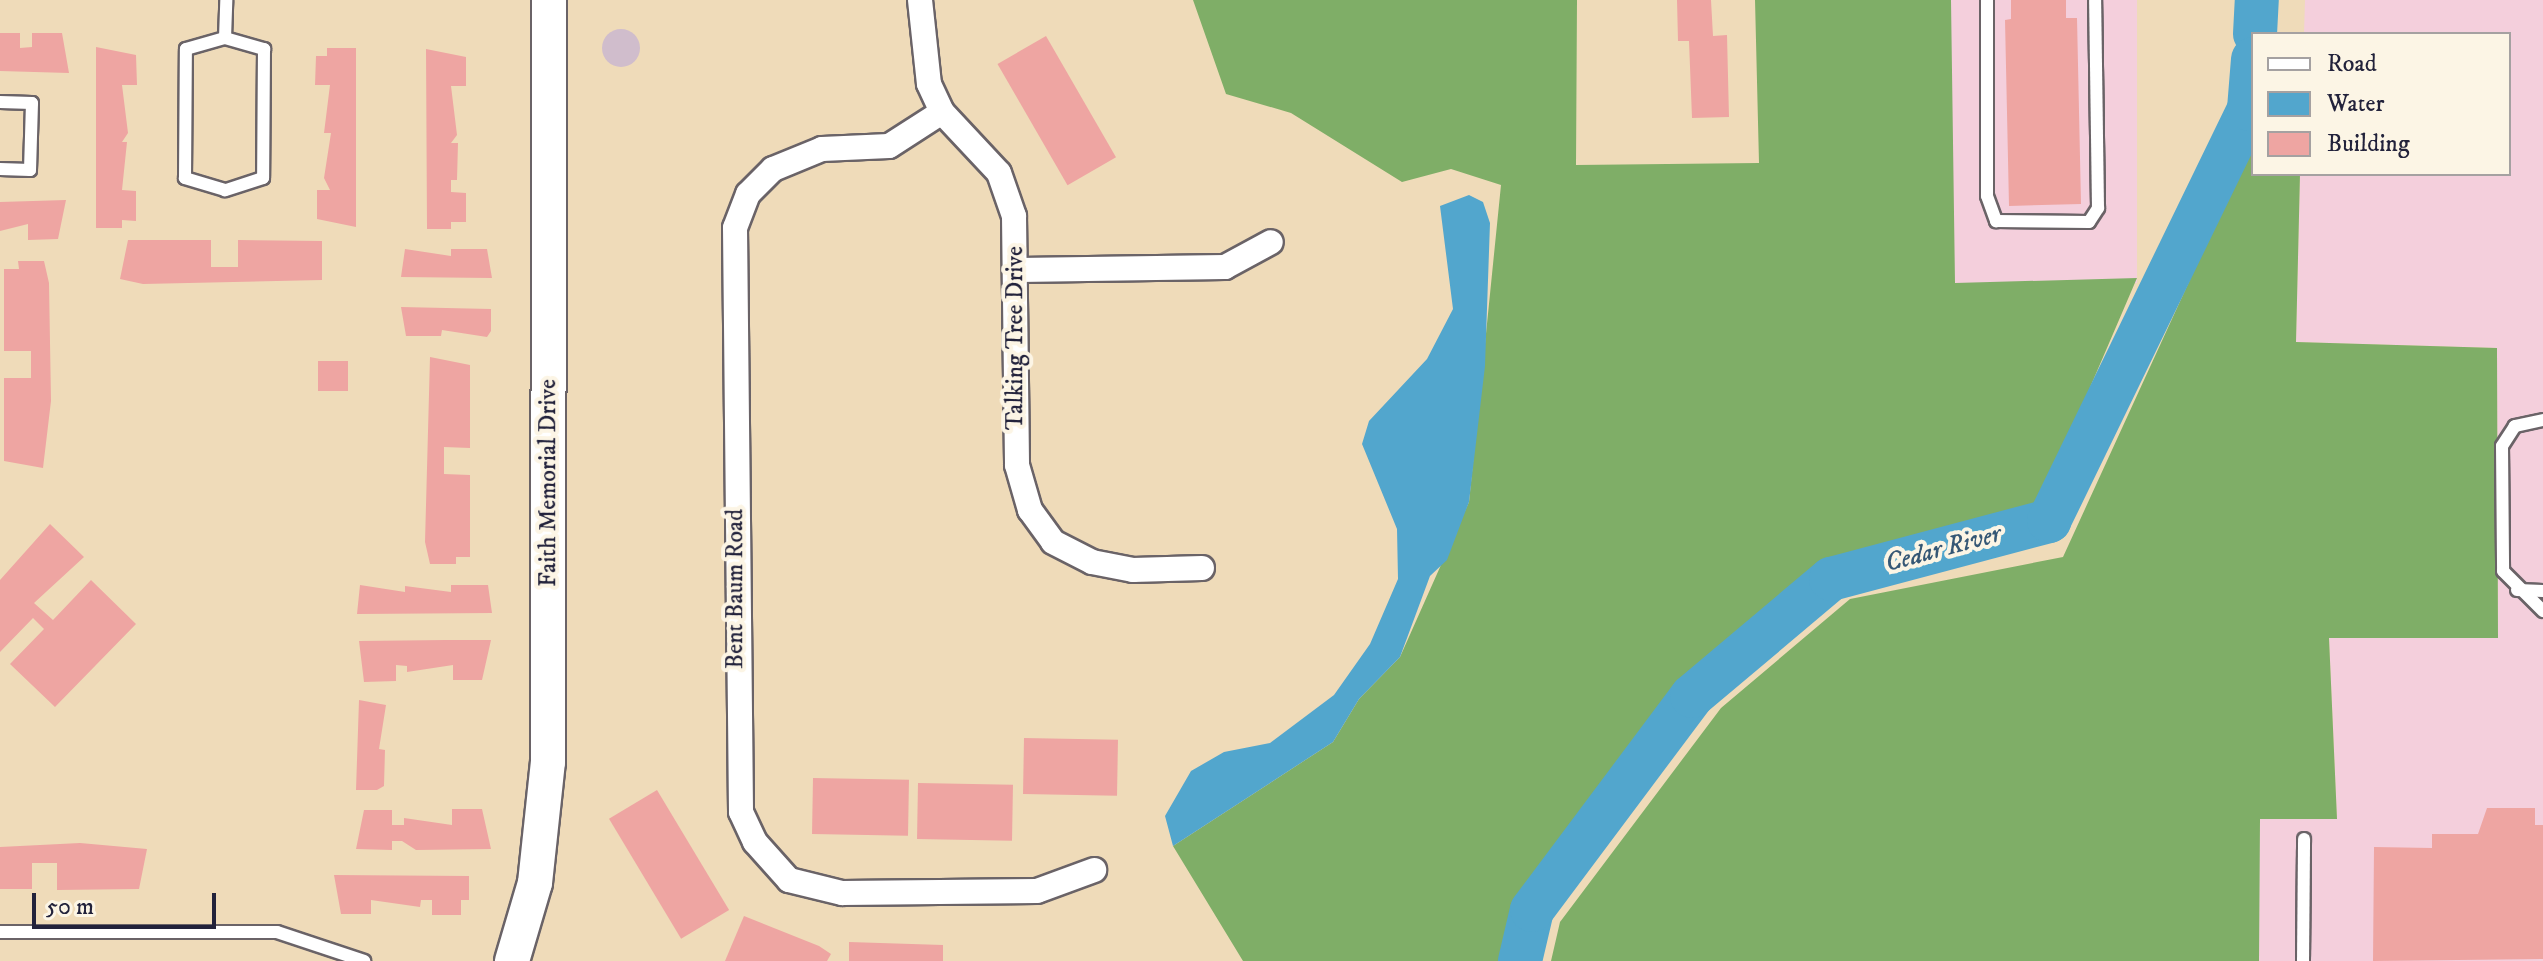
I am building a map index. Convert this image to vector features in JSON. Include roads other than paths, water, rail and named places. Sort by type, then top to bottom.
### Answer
[{"type":"street","name":"Faith Memorial Drive","points":[[512,961],[535,883],[548,762],[549,0]]},
{"type":"street","name":"Talking Tree Drive","points":[[920,0],[920,54],[942,112],[999,173],[1019,270],[1017,465],[1030,510],[1053,542],[1092,562],[1133,570],[1202,568]]},
{"type":"street","name":"Bent Baum Road","points":[[942,112],[889,146],[822,149],[773,169],[748,194],[735,228],[741,812],[755,842],[789,880],[842,893],[1037,891],[1094,870]]},
{"type":"street","points":[[1019,270],[1225,267],[1271,242]]},
{"type":"lane","points":[[225,38],[226,0]]},
{"type":"lane","points":[[1987,0],[1987,196],[1996,221],[2089,222],[2098,208],[2095,0]]},
{"type":"lane","points":[[225,38],[264,49],[263,178],[225,190],[185,178],[185,164],[186,49],[225,38]]},
{"type":"lane","points":[[0,102],[32,103],[30,170],[0,169]]},
{"type":"lane","points":[[2543,420],[2515,426],[2502,446],[2503,571],[2517,590],[2543,611]]},
{"type":"lane","points":[[2517,590],[2543,591]]},
{"type":"lane","points":[[2303,961],[2304,839]]},
{"type":"lane","points":[[0,932],[277,932],[364,961]]},
{"type":"water","points":[[1469,195],[1483,202],[1490,223],[1485,366],[1469,502],[1447,560],[1430,576],[1400,657],[1359,699],[1333,742],[1173,846],[1165,816],[1191,771],[1224,752],[1270,743],[1334,695],[1370,644],[1398,579],[1397,529],[1362,444],[1369,421],[1427,359],[1453,309],[1440,206]]},
{"type":"waterway","name":"Cedar River","points":[[2255,32],[2257,0]]},
{"type":"waterway","name":"Cedar River","points":[[1520,961],[1532,910],[1692,696],[1831,579],[2049,521],[2249,109],[2251,84]]}]
